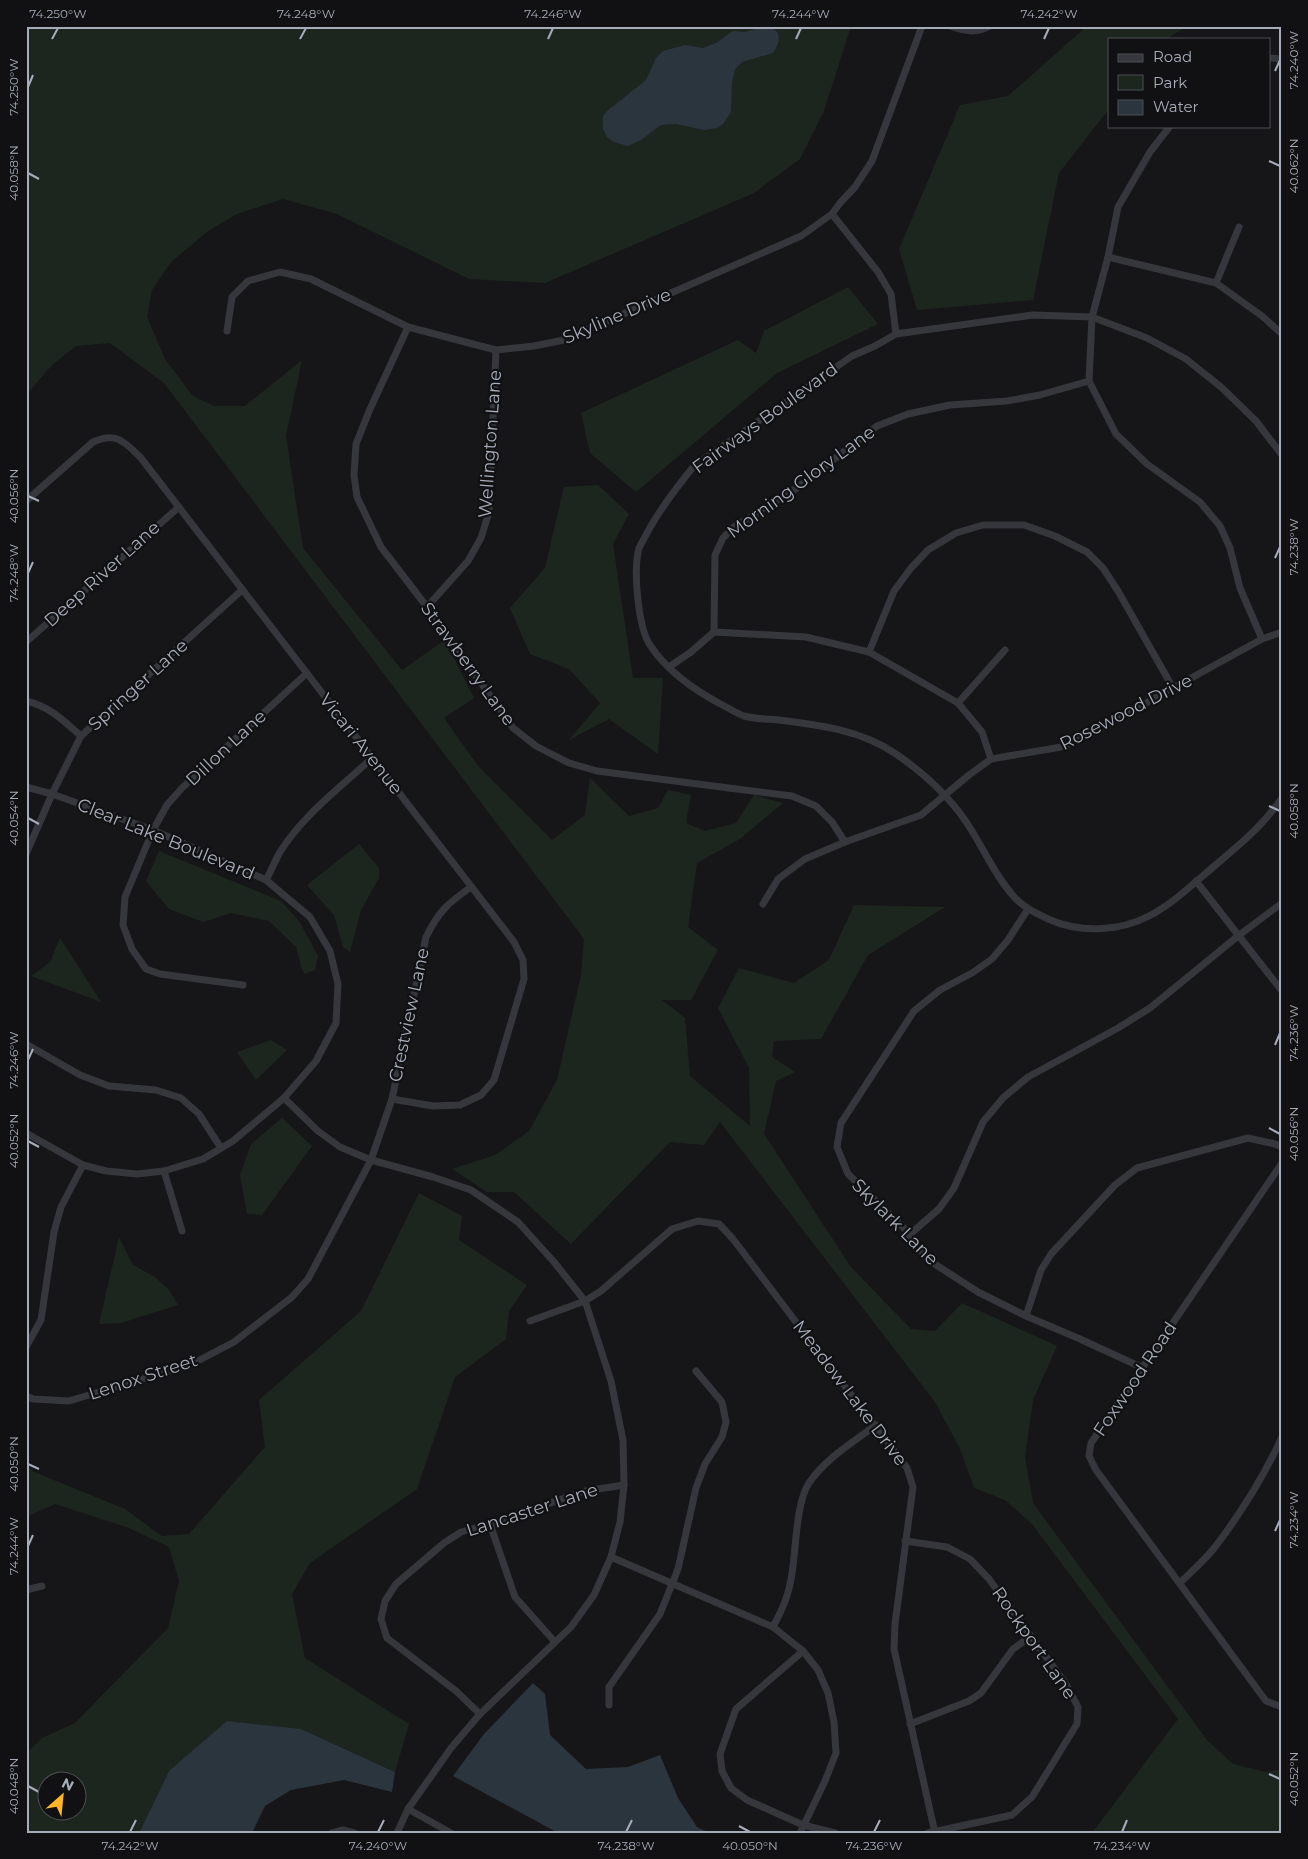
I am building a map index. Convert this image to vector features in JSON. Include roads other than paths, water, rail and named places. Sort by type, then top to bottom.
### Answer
[{"type":"street","name":"Skyline Drive","points":[[227,331],[232,297],[248,282],[280,272],[311,279],[408,327],[496,350],[564,340],[801,236],[832,214],[872,161],[922,26]]},
{"type":"street","points":[[950,26],[969,32],[983,30],[990,26]]},
{"type":"street","points":[[1168,128],[1150,152],[1118,208],[1108,256],[1092,316],[1089,381],[1116,434],[1147,464],[1200,502],[1220,526],[1230,548],[1240,588],[1262,639]]},
{"type":"street","points":[[832,214],[878,272],[891,294],[896,334]]},
{"type":"street","points":[[1216,283],[1239,227]]},
{"type":"street","points":[[1108,256],[1216,283],[1262,316],[1282,334]]},
{"type":"street","name":"Fairways Boulevard","points":[[1282,455],[1256,421],[1221,387],[1186,359],[1147,338],[1092,316],[1033,315],[896,334],[852,356],[694,466],[654,520],[639,548],[637,569],[638,609],[649,644],[688,686],[743,716],[820,725],[858,734],[895,753],[927,778],[958,811],[1000,878],[1016,899],[1028,909],[1069,927],[1107,928],[1125,925],[1148,917],[1169,903],[1252,835],[1282,798]]},
{"type":"street","name":"Strawberry Lane","points":[[408,327],[356,444],[354,475],[357,497],[381,547],[427,607],[513,728],[536,746],[569,763],[597,771],[792,796],[816,806],[832,822],[845,842]]},
{"type":"street","name":"Wellington Lane","points":[[427,607],[468,561],[481,538],[489,512],[496,350]]},
{"type":"street","name":"Morning Glory Lane","points":[[714,632],[715,555],[723,538],[734,527],[797,488],[877,426],[908,414],[950,405],[1007,401],[1040,396],[1089,381]]},
{"type":"street","name":"Vicari Avenue","points":[[26,501],[93,442],[104,436],[123,440],[141,458],[514,942],[523,960],[524,979],[494,1080],[481,1095],[460,1106],[433,1106],[392,1099]]},
{"type":"street","name":"Deep River Lane","points":[[26,642],[178,507]]},
{"type":"street","points":[[870,652],[894,591],[911,568],[928,550],[956,533],[983,525],[1024,525],[1055,536],[1087,552],[1103,568],[1173,688]]},
{"type":"street","name":"Springer Lane","points":[[26,854],[52,794],[81,736],[242,590]]},
{"type":"street","points":[[669,667],[691,652],[714,632],[806,637],[870,652],[958,702],[982,732],[991,759]]},
{"type":"street","name":"Rosewood Drive","points":[[763,904],[778,879],[805,859],[845,842],[921,815],[968,775],[991,759],[1061,747],[1109,724],[1262,639],[1282,632]]},
{"type":"street","points":[[958,702],[1005,650]]},
{"type":"street","name":"Dillon Lane","points":[[244,985],[160,974],[146,969],[132,949],[123,925],[125,896],[153,830],[167,805],[182,788],[307,673]]},
{"type":"street","points":[[26,701],[36,703],[53,712],[81,736]]},
{"type":"street","points":[[266,880],[280,852],[296,831],[372,758]]},
{"type":"street","name":"Clear Lake Boulevard","points":[[26,786],[153,830],[266,880],[310,917],[330,951],[338,984],[336,1023],[316,1061],[284,1098],[233,1141],[203,1159],[164,1171],[136,1174],[106,1171],[83,1165],[26,1132]]},
{"type":"street","points":[[1196,881],[1282,991]]},
{"type":"street","name":"Crestview Lane","points":[[371,1160],[392,1099],[426,937],[436,917],[450,901],[471,887]]},
{"type":"street","points":[[909,1235],[939,1209],[954,1188],[983,1122],[1003,1098],[1028,1077],[1118,1028],[1150,1008],[1238,936],[1282,903]]},
{"type":"street","name":"Skylark Lane","points":[[1028,909],[1008,940],[992,959],[972,973],[940,990],[914,1011],[842,1123],[836,1147],[848,1174],[909,1235],[927,1259],[978,1292],[1026,1316],[1143,1368]]},
{"type":"street","points":[[26,1044],[80,1075],[109,1086],[156,1090],[181,1098],[199,1114],[221,1148]]},
{"type":"street","points":[[284,1098],[318,1131],[340,1147],[371,1160],[433,1177],[471,1190],[518,1222],[554,1262],[585,1301],[611,1381],[623,1440],[624,1485],[620,1522],[611,1557],[594,1595],[572,1628],[480,1714],[451,1748],[408,1809],[397,1833]]},
{"type":"street","points":[[1026,1316],[1041,1270],[1051,1254],[1115,1185],[1137,1168],[1248,1138],[1282,1147]]},
{"type":"street","name":"Lenox Street","points":[[26,1396],[32,1399],[69,1401],[190,1365],[234,1342],[292,1298],[308,1280],[371,1160]]},
{"type":"street","name":"Foxwood Road","points":[[1282,1163],[1091,1443],[1089,1456],[1096,1470],[1266,1701],[1282,1707]]},
{"type":"street","points":[[26,1347],[41,1320],[54,1232],[61,1207],[83,1165]]},
{"type":"street","points":[[164,1171],[182,1231]]},
{"type":"street","name":"Meadow Lake Drive","points":[[530,1321],[585,1301],[606,1286],[672,1229],[698,1220],[720,1224],[733,1239],[907,1468],[913,1487],[895,1624],[894,1649],[932,1832]]},
{"type":"street","points":[[609,1705],[609,1687],[660,1614],[673,1583],[696,1488],[705,1464],[722,1437],[726,1422],[722,1402],[696,1371]]},
{"type":"street","points":[[773,1627],[785,1604],[792,1574],[800,1507],[807,1484],[820,1469],[876,1425]]},
{"type":"street","points":[[1180,1583],[1214,1548],[1250,1497],[1282,1437]]},
{"type":"street","name":"Lancaster Lane","points":[[480,1714],[456,1691],[388,1638],[381,1619],[385,1601],[396,1584],[444,1543],[460,1532],[490,1524],[584,1491],[624,1485]]},
{"type":"street","points":[[490,1524],[515,1597],[555,1642]]},
{"type":"street","name":"Rockport Lane","points":[[905,1541],[947,1546],[970,1559],[989,1578],[1070,1691],[1078,1707],[1078,1724],[1032,1797],[1012,1815],[932,1832]]},
{"type":"street","points":[[611,1557],[773,1627],[803,1651],[818,1670],[828,1692],[834,1722],[836,1753],[800,1833]]},
{"type":"street","points":[[26,1590],[42,1586]]},
{"type":"street","points":[[910,1724],[969,1701],[981,1693],[1014,1649],[1031,1636]]},
{"type":"street","points":[[803,1651],[736,1709],[720,1754],[722,1771],[731,1788],[746,1800],[803,1825],[835,1833]]},
{"type":"street","points":[[408,1809],[451,1833]]},
{"type":"street","points":[[332,1833],[343,1830],[354,1833]]},
{"type":"water","points":[[769,27],[777,31],[779,39],[776,48],[773,53],[742,62],[735,69],[732,82],[731,112],[723,124],[717,128],[704,130],[676,124],[661,125],[641,140],[628,146],[614,142],[607,137],[603,129],[603,117],[606,112],[646,80],[656,58],[663,51],[685,45],[703,48],[716,43],[733,31],[744,32]]},
{"type":"water","points":[[533,1683],[545,1694],[550,1735],[586,1769],[628,1767],[660,1755],[678,1798],[697,1827],[710,1833],[558,1833],[453,1776],[484,1734]]},
{"type":"water","points":[[227,1721],[301,1729],[395,1772],[392,1792],[344,1780],[291,1790],[265,1806],[252,1833],[139,1833],[169,1771]]}]
